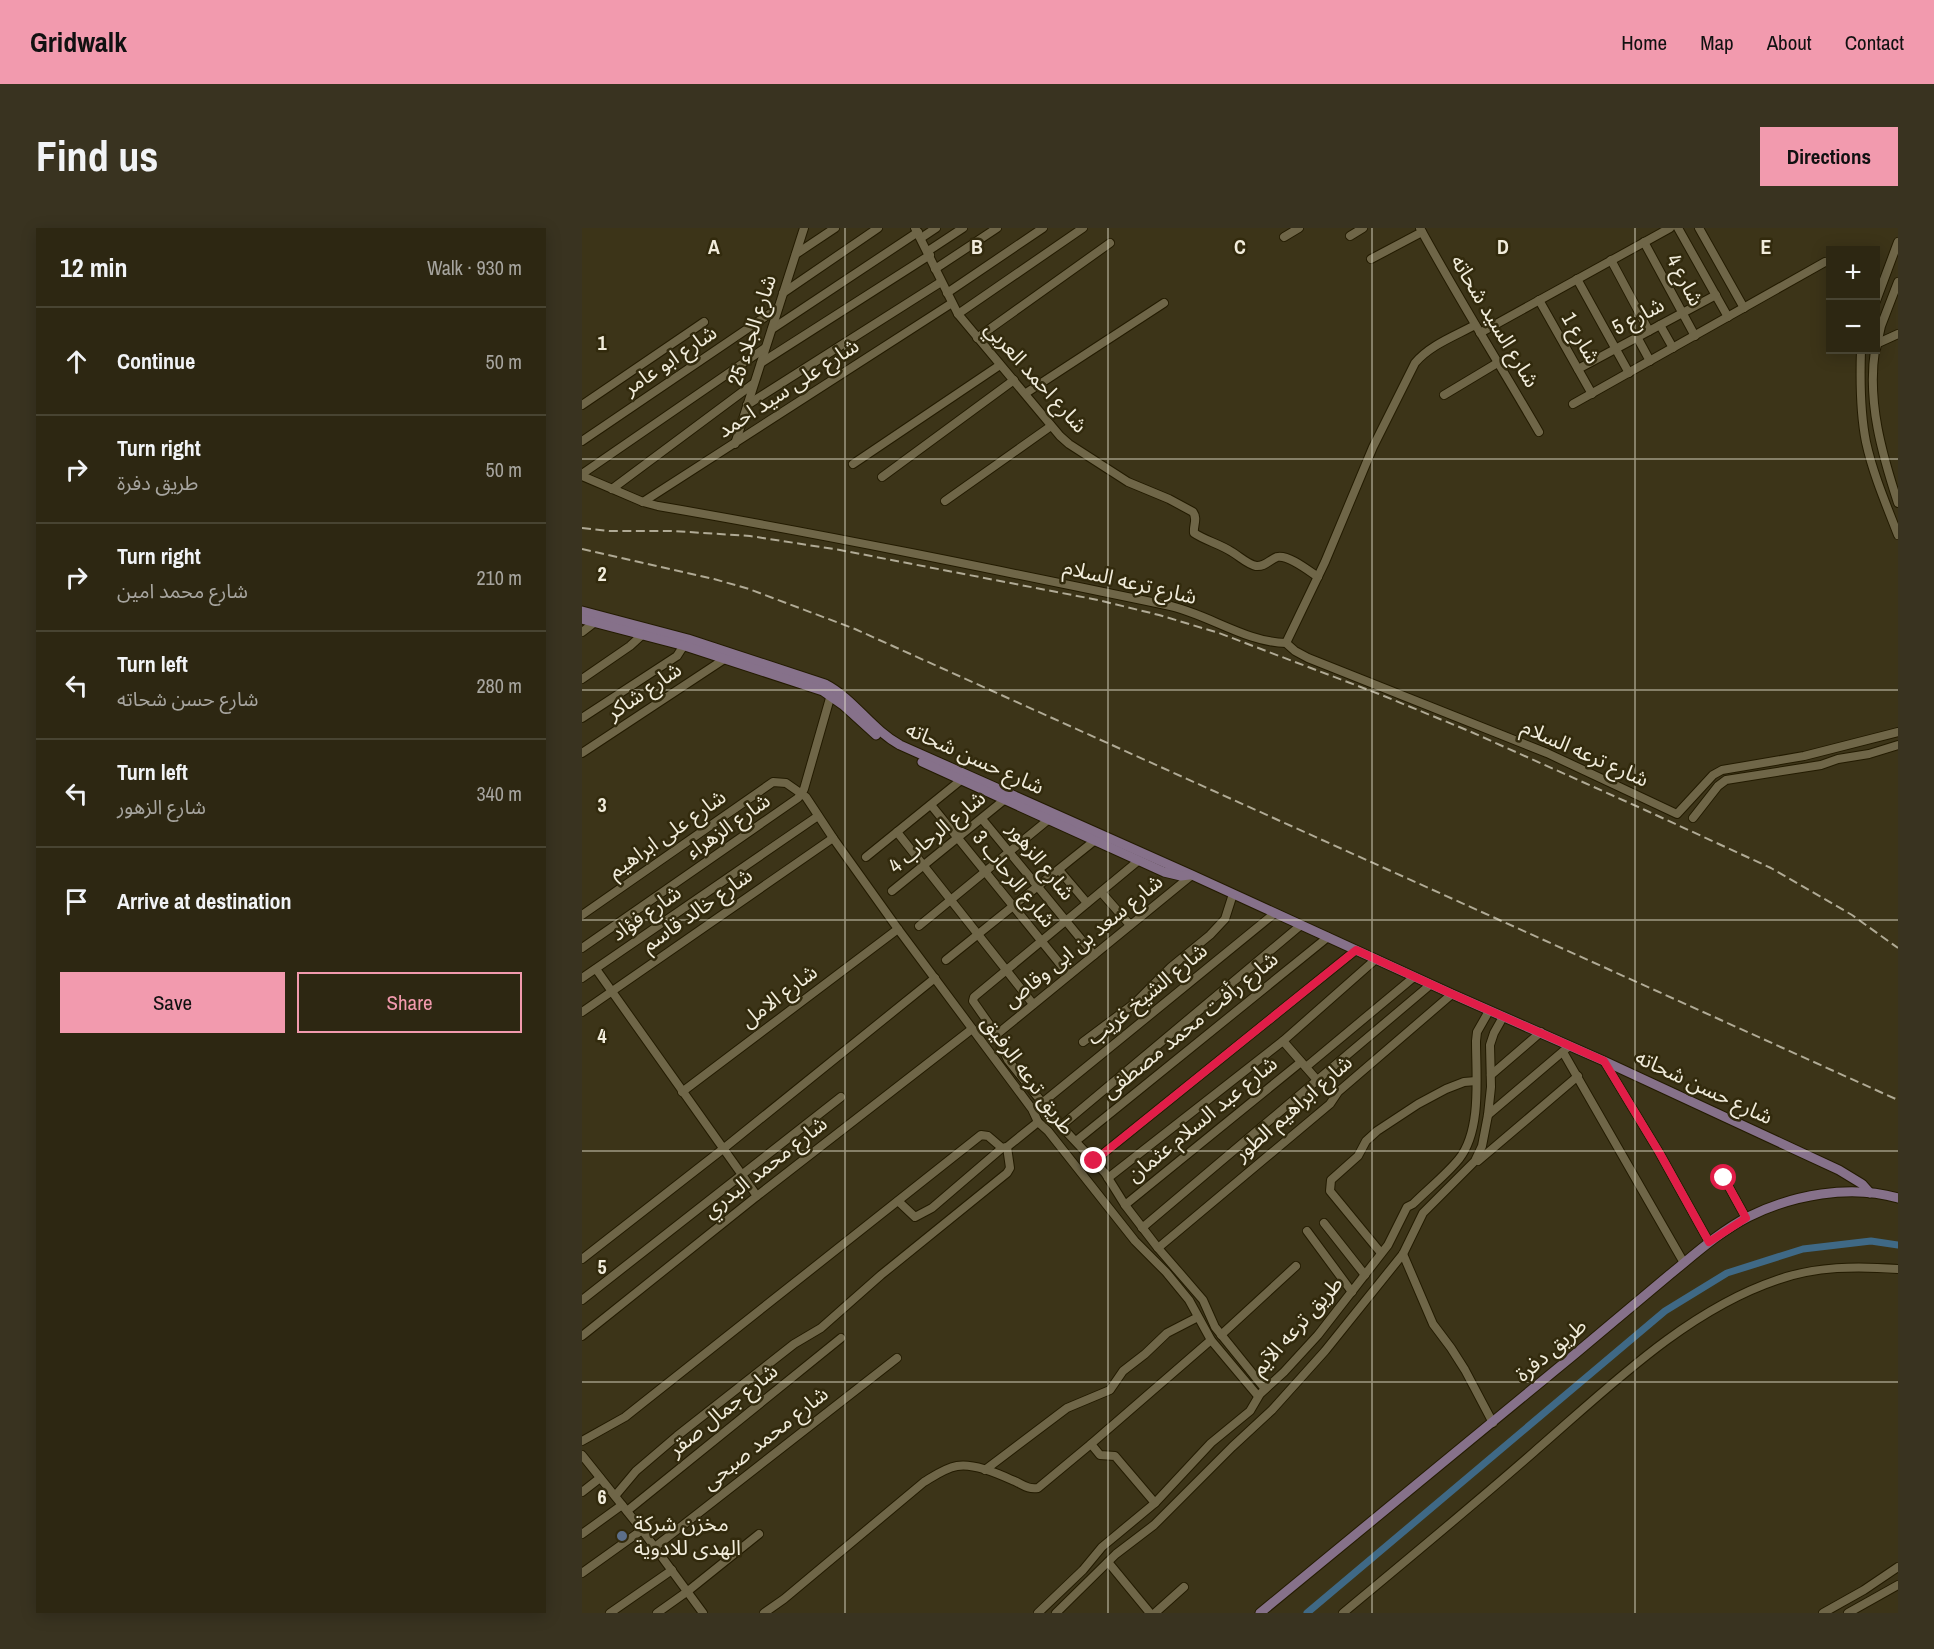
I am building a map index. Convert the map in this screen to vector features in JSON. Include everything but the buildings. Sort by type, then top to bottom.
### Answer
[{"type":"main road","name":"شارع حسن شحاته","points":[[582,611],[763,667],[848,699],[894,742],[1489,1011],[1541,1032],[1566,1049],[1604,1061],[1839,1170],[1862,1184],[1870,1193]]},
{"type":"main road","name":"شارع حسن شحاته","points":[[582,619],[642,635],[686,642],[726,658],[763,667]]},
{"type":"main road","name":"شارع حسن شحاته","points":[[832,692],[843,705],[886,743],[1138,861],[1171,875],[1192,875]]},
{"type":"main road","points":[[1839,1170],[1844,1181],[1842,1192]]},
{"type":"main road","name":"طريق دفرة","points":[[1260,1613],[1493,1423],[1709,1242],[1746,1218],[1781,1203],[1842,1192],[1870,1193],[1898,1198]]},
{"type":"street","name":"شارع الجلاء 25","points":[[735,444],[804,228]]},
{"type":"street","points":[[796,254],[835,228]]},
{"type":"street","points":[[783,293],[878,228]]},
{"type":"street","points":[[771,330],[918,233],[936,228]]},
{"type":"street","points":[[760,363],[929,253],[963,228]]},
{"type":"street","points":[[935,269],[997,228]]},
{"type":"street","points":[[946,293],[1043,228]]},
{"type":"street","points":[[958,314],[1083,228]]},
{"type":"street","points":[[1284,237],[1299,228]]},
{"type":"street","points":[[1350,236],[1363,228]]},
{"type":"street","points":[[1480,333],[1670,228]]},
{"type":"street","points":[[1678,228],[1728,317]]},
{"type":"street","points":[[1699,228],[1744,308]]},
{"type":"street","points":[[1371,259],[1421,230]]},
{"type":"street","name":"شارع السيد شحاته","points":[[1421,230],[1454,291],[1499,362],[1539,432]]},
{"type":"street","name":"شارع احمد العربي","points":[[918,233],[958,314],[1026,393],[1051,426],[1069,444],[1114,474],[1193,512],[1196,520],[1194,533],[1232,551],[1251,564],[1263,565],[1282,556],[1318,577]]},
{"type":"street","name":"شارع 4","points":[[1644,242],[1695,336]]},
{"type":"street","points":[[1875,300],[1898,242]]},
{"type":"street","points":[[977,338],[1110,243]]},
{"type":"street","points":[[1611,261],[1649,331]]},
{"type":"street","points":[[1573,404],[1825,262]]},
{"type":"street","points":[[1577,279],[1629,373]]},
{"type":"street","points":[[747,405],[941,282]]},
{"type":"street","points":[[1880,334],[1895,298],[1898,282]]},
{"type":"street","name":"شارع 5","points":[[1578,369],[1716,295]]},
{"type":"street","name":"شارع 1","points":[[1539,300],[1592,394]]},
{"type":"street","name":"شارع على سيد احمد","points":[[643,502],[952,303]]},
{"type":"street","points":[[1026,393],[1164,303]]},
{"type":"street","name":"شارع ابو عامر","points":[[582,441],[778,308]]},
{"type":"street","points":[[582,405],[704,322]]},
{"type":"street","points":[[1286,643],[1318,577],[1373,447],[1415,363],[1420,356],[1475,325]]},
{"type":"street","points":[[1660,325],[1673,348]]},
{"type":"street","points":[[1880,342],[1898,334]]},
{"type":"street","points":[[1637,337],[1650,361]]},
{"type":"street","points":[[582,475],[765,348]]},
{"type":"street","points":[[1861,354],[1866,441],[1898,535]]},
{"type":"street","points":[[1875,354],[1876,423],[1898,503]]},
{"type":"street","points":[[1444,395],[1499,362]]},
{"type":"street","points":[[853,464],[1000,364]]},
{"type":"street","points":[[882,477],[1014,380]]},
{"type":"street","points":[[612,489],[754,383]]},
{"type":"street","points":[[945,501],[1051,426]]},
{"type":"street","name":"شارع ترعه السلام","points":[[582,475],[643,502],[794,529],[1168,605],[1268,642],[1286,643],[1308,658],[1547,753],[1677,814],[1713,775],[1722,770],[1804,756],[1898,732]]},
{"type":"street","points":[[582,632],[595,622]]},
{"type":"street","points":[[582,678],[630,646],[642,635]]},
{"type":"street","points":[[582,718],[677,656],[686,642]]},
{"type":"street","name":"شارع شاكر","points":[[582,753],[726,658]]},
{"type":"street","name":"شارع الزهراء","points":[[582,948],[802,794],[832,692]]},
{"type":"street","points":[[1693,818],[1722,782],[1821,765],[1898,745]]},
{"type":"street","points":[[866,857],[961,780]]},
{"type":"street","name":"شارع على ابراهيم","points":[[582,915],[773,782],[786,783],[802,794]]},
{"type":"street","name":"طريق ترعه الرفيق","points":[[802,794],[898,929],[1028,1102],[1038,1122],[1048,1131],[1135,1241],[1166,1272],[1189,1300],[1211,1340],[1258,1396]]},
{"type":"street","name":"شارع الرحاب 4","points":[[892,891],[1004,800]]},
{"type":"street","name":"شارع الرحاب 3","points":[[931,805],[1069,975]]},
{"type":"street","name":"شارع فؤاد","points":[[582,978],[818,816]]},
{"type":"street","name":"شارع الزهور","points":[[982,819],[1094,955]]},
{"type":"street","points":[[919,926],[1048,820]]},
{"type":"street","points":[[897,832],[1033,1004]]},
{"type":"street","name":"شارع خالد قاسم","points":[[582,1012],[833,838]]},
{"type":"street","points":[[946,960],[1094,841]]},
{"type":"street","points":[[1006,970],[1138,861]]},
{"type":"street","points":[[1059,870],[1087,903]]},
{"type":"street","name":"شارع سعد بن ابى وقاص","points":[[996,1035],[1192,875]]},
{"type":"street","points":[[1101,892],[1130,926]]},
{"type":"street","points":[[1083,1042],[1135,1003],[1210,935],[1225,919],[1233,894]]},
{"type":"street","name":"شارع الشيخ غريب","points":[[1042,1103],[1275,913]]},
{"type":"street","points":[[1061,1126],[1301,925]]},
{"type":"street","name":"شارع الامل","points":[[682,1092],[898,929]]},
{"type":"street","name":"شارع رأفت محمد مصطفى","points":[[1076,1141],[1328,937]]},
{"type":"street","points":[[1094,1161],[1356,950]]},
{"type":"street","points":[[1108,1178],[1283,1041],[1376,959]]},
{"type":"street","points":[[596,969],[757,1196]]},
{"type":"street","name":"طريق ترعه الرفيق","points":[[1006,970],[974,997],[974,1003],[996,1035],[1006,1056],[1061,1126],[1108,1178],[1142,1228],[1201,1298],[1215,1327],[1266,1389]]},
{"type":"street","name":"شارع عبد السلام عثمان","points":[[1125,1205],[1414,977]]},
{"type":"street","points":[[582,1259],[935,978]]},
{"type":"street","points":[[1142,1228],[1430,984]]},
{"type":"street","name":"شارع ابراهيم الطور","points":[[1158,1248],[1330,1104],[1338,1092],[1452,994]]},
{"type":"street","name":"طريق ترعه الآيم","points":[[1038,1613],[1083,1570],[1102,1547],[1155,1503],[1211,1443],[1243,1419],[1258,1396],[1318,1335],[1352,1292],[1388,1245],[1407,1207],[1413,1204],[1463,1154],[1474,1119],[1476,1041],[1489,1011]]},
{"type":"street","name":"طريق ترعه الآيم","points":[[1056,1613],[1116,1554],[1154,1525],[1272,1410],[1325,1351],[1403,1254],[1423,1213],[1475,1161],[1482,1146],[1488,1115],[1491,1045],[1494,1033],[1503,1017]]},
{"type":"street","name":"شارع محمد البدري","points":[[582,1336],[972,1029]]},
{"type":"street","points":[[1491,1076],[1541,1032]]},
{"type":"street","points":[[1283,1041],[1317,1080]]},
{"type":"street","points":[[1488,1115],[1566,1049],[1578,1077],[1684,1263]]},
{"type":"street","points":[[1604,1061],[1659,1152],[1709,1242]]},
{"type":"street","points":[[1468,1170],[1578,1077]]},
{"type":"street","points":[[1381,1253],[1330,1191],[1331,1180],[1358,1156],[1366,1141],[1377,1131],[1446,1089],[1464,1082],[1476,1081]]},
{"type":"street","points":[[582,1300],[842,1097]]},
{"type":"street","points":[[898,1200],[915,1217],[932,1208],[1038,1122]]},
{"type":"street","points":[[582,1441],[625,1418],[981,1136],[987,1136],[1005,1148],[1010,1168],[1006,1173],[880,1275],[821,1328],[794,1344],[677,1436],[636,1471],[615,1496]]},
{"type":"street","points":[[1724,1178],[1746,1218]]},
{"type":"street","points":[[1324,1223],[1365,1275]]},
{"type":"street","points":[[1307,1231],[1352,1292]]},
{"type":"street","points":[[1403,1254],[1433,1324],[1465,1370],[1493,1423]]},
{"type":"street","points":[[1221,1335],[1296,1266]]},
{"type":"street","points":[[1343,1613],[1505,1478],[1621,1377],[1710,1310],[1756,1287],[1805,1272],[1845,1267],[1898,1269]]},
{"type":"street","points":[[985,1470],[1067,1408],[1110,1390],[1123,1371],[1167,1333],[1198,1317]]},
{"type":"street","name":"شارع جمال صقر","points":[[582,1534],[624,1508],[841,1338]]},
{"type":"street","points":[[764,1613],[940,1472],[958,1466],[985,1470],[1026,1487],[1038,1488],[1211,1340]]},
{"type":"street","name":"شارع محمد صبحى","points":[[655,1547],[897,1358]]},
{"type":"street","points":[[1091,1444],[1100,1455],[1115,1456],[1155,1503]]},
{"type":"street","points":[[582,1455],[642,1530],[703,1613]]},
{"type":"street","points":[[582,1492],[600,1478]]},
{"type":"street","points":[[582,1573],[642,1530]]},
{"type":"street","points":[[657,1613],[759,1534]]},
{"type":"street","points":[[1108,1562],[1150,1613]]},
{"type":"street","points":[[1823,1613],[1864,1590],[1898,1567]]},
{"type":"street","points":[[610,1613],[672,1570]]},
{"type":"street","points":[[1848,1613],[1898,1585]]},
{"type":"street","points":[[1155,1613],[1184,1587]]},
{"type":"waterway","points":[[1307,1613],[1665,1311],[1727,1273],[1803,1249],[1871,1241],[1898,1245]]},
{"type":"railway","points":[[582,528],[750,536],[840,550],[1098,600],[1219,633],[1469,731],[1771,868],[1852,915],[1898,948]]},
{"type":"railway","points":[[582,549],[749,589],[855,629],[1898,1100]]},
{"type":"place","name":"مخزن شركة الهدى للادوية","points":[[622,1536]]},
{"type":"route","points":[[1094,1161],[1356,950],[1604,1061],[1659,1152],[1709,1242],[1746,1218],[1724,1178]]}]
